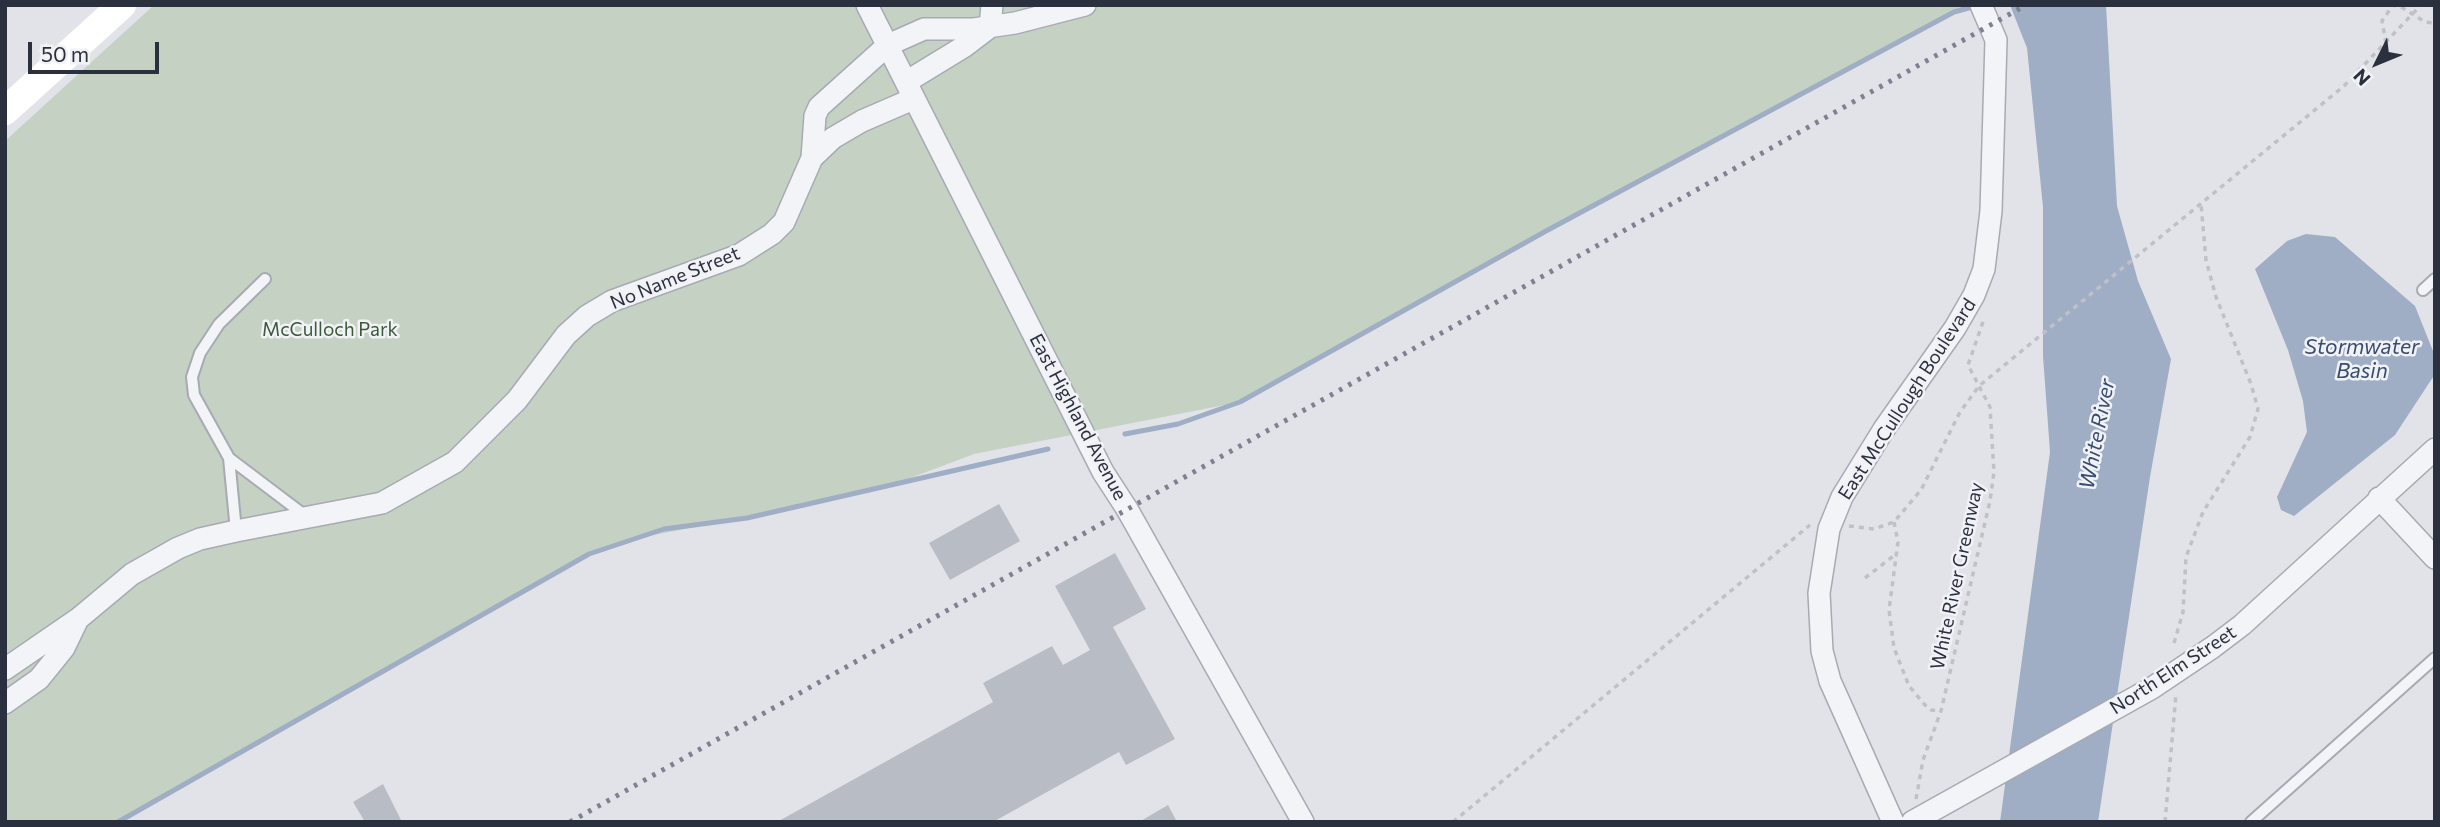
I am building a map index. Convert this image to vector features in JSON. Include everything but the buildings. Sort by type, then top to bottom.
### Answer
[{"type":"main road","points":[[5,111],[122,5]]},
{"type":"street","name":"East Highland Avenue","points":[[867,5],[1103,472],[1127,509],[1304,822]]},
{"type":"street","name":"No Name Street","points":[[5,669],[78,619],[132,574],[178,548],[200,539],[236,531],[382,503],[455,462],[509,409],[566,335],[587,316],[612,301],[738,255],[772,234],[784,222],[811,158],[815,116],[819,107],[888,45],[924,29],[991,16],[1085,5]]},
{"type":"street","name":"East McCullough Boulevard","points":[[1893,822],[1882,792],[1843,713],[1822,651],[1819,593],[1831,524],[1859,467],[1955,328],[1974,295],[1983,268],[1991,211],[1996,40],[1981,5]]},
{"type":"street","points":[[811,158],[833,138],[909,91],[965,46],[991,16]]},
{"type":"street","name":"North Elm Street","points":[[1912,822],[2152,688],[2242,625],[2435,449]]},
{"type":"street","points":[[2379,498],[2435,558]]},
{"type":"street","name":"No Name Street","points":[[5,703],[39,679],[64,648],[78,619]]},
{"type":"lane","points":[[236,531],[229,458],[194,394],[192,377],[200,353],[219,324],[265,279]]},
{"type":"lane","points":[[2423,290],[2435,279]]},
{"type":"lane","points":[[229,458],[309,518]]},
{"type":"lane","points":[[2251,822],[2435,659]]},
{"type":"path","points":[[2386,44],[2381,27],[2387,9],[2393,5],[2425,22],[2435,23]]},
{"type":"path","points":[[1452,822],[1812,523],[1874,529],[1894,522],[1921,490],[1960,412],[1979,386],[2344,86],[2421,5]]},
{"type":"path","points":[[2174,643],[2183,612],[2186,557],[2203,512],[2250,437],[2258,409],[2251,384],[2216,297],[2206,260],[2201,204]]},
{"type":"path","name":"White River Greenway","points":[[1916,791],[1941,711],[1985,530],[1994,472],[1990,407],[1968,365],[1984,318]]},
{"type":"path","points":[[1894,522],[1898,535],[1897,554],[1889,610],[1894,648],[1909,686],[1924,705],[1931,710],[1941,711]]},
{"type":"path","points":[[1865,578],[1897,554]]},
{"type":"path","points":[[2165,822],[2176,688]]},
{"type":"green space","name":"McCulloch Park","points":[[154,5],[1979,5],[1954,12],[1240,402],[974,454],[905,480],[763,514],[638,538],[589,554],[118,822],[5,822],[5,141]]},
{"type":"water","name":"White River","points":[[2010,5],[2106,5],[2117,206],[2138,281],[2171,359],[2150,477],[2098,822],[2000,822],[2050,452],[2043,356],[2043,207],[2027,48]]},
{"type":"water","name":"Stormwater Basin","points":[[2306,234],[2335,237],[2415,306],[2435,356],[2435,374],[2395,435],[2294,516],[2281,510],[2277,497],[2307,432],[2303,401],[2288,350],[2255,269],[2287,241]]},
{"type":"waterway","points":[[1125,434],[1178,424],[1240,402],[1546,231],[1954,12],[1976,6]]},
{"type":"waterway","points":[[118,822],[589,554],[664,529],[747,518],[1048,449]]},
{"type":"railway","points":[[570,822],[2026,5]]}]
